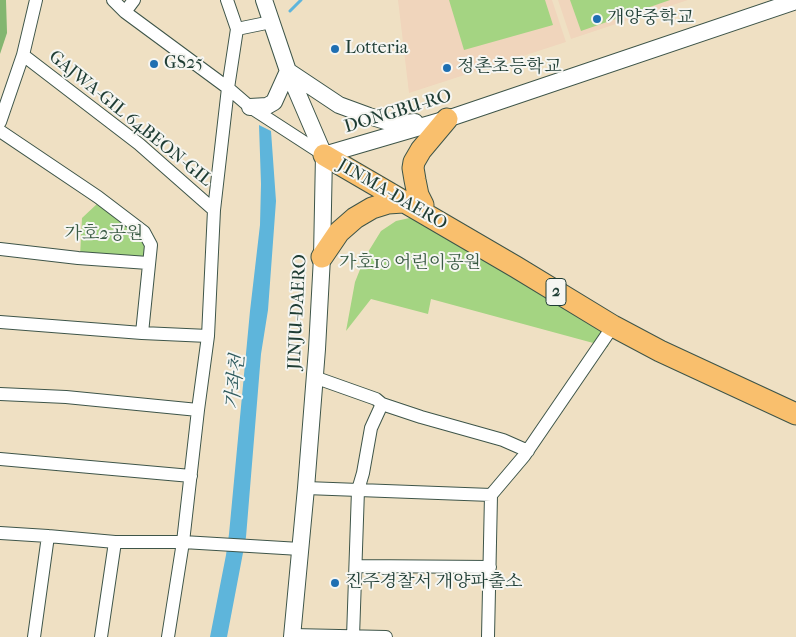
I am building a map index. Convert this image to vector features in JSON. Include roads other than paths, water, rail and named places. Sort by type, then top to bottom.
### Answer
[{"type":"highway","points":[[322,258],[339,232],[355,218],[372,208],[388,203],[413,204],[418,196],[413,168],[414,162],[421,150],[447,119]]},
{"type":"highway","name":"JINMA-DAERO","points":[[324,155],[413,204],[613,326],[660,351],[796,414]]},
{"type":"highway","name":"JINMA-DAERO","points":[[413,204],[486,238],[667,338],[796,398]]},
{"type":"street","points":[[0,122],[23,55],[36,0]]},
{"type":"street","points":[[113,0],[125,12],[228,88],[250,107],[324,155]]},
{"type":"street","points":[[125,12],[134,0]]},
{"type":"street","points":[[168,636],[183,542],[208,336],[214,210],[237,29],[227,0]]},
{"type":"street","name":"JINJU-DAERO","points":[[264,0],[288,71],[324,155],[322,258],[317,349],[292,636]]},
{"type":"street","name":"DONGBU-RO","points":[[324,155],[447,119],[796,0]]},
{"type":"street","points":[[237,29],[271,22]]},
{"type":"street","name":"GAJWA-GIL 64BEON-GIL","points":[[23,55],[139,144],[214,210]]},
{"type":"street","points":[[250,107],[267,106],[274,102],[288,71],[339,105],[395,124],[447,119]]},
{"type":"street","points":[[0,131],[144,232],[151,245],[142,333]]},
{"type":"street","points":[[0,249],[78,258],[148,263]]},
{"type":"street","points":[[0,322],[208,336]]},
{"type":"street","points":[[488,637],[491,495],[528,451],[613,326]]},
{"type":"street","points":[[314,377],[376,399],[382,404],[503,440],[528,451]]},
{"type":"street","points":[[0,394],[66,397],[198,410]]},
{"type":"street","points":[[353,637],[358,490],[363,473],[370,428],[382,404]]},
{"type":"street","points":[[0,458],[191,476]]},
{"type":"street","points":[[306,488],[491,495]]},
{"type":"street","points":[[0,533],[115,542],[183,542],[300,550]]},
{"type":"street","points":[[34,637],[48,536]]},
{"type":"street","points":[[102,631],[115,542]]},
{"type":"street","points":[[356,566],[490,567]]},
{"type":"street","points":[[292,636],[386,637]]},
{"type":"water","name":"가좌천","points":[[259,125],[271,131],[276,201],[268,310],[261,354],[246,537],[227,637],[210,637],[229,534],[260,225]]},
{"type":"waterway","name":"가좌천","points":[[290,11],[301,0]]},
{"type":"place","name":"개양중학교","points":[[597,19]]},
{"type":"place","name":"Lotteria","points":[[335,49]]},
{"type":"place","name":"GS25","points":[[154,64]]},
{"type":"place","name":"정촌초등학교","points":[[447,68]]},
{"type":"place","name":"진주경찰서 개양파출소","points":[[335,583]]},
{"type":"park label","name":"가호2공원","points":[[104,235]]},
{"type":"park label","name":"가호10 어린이공원","points":[[410,264]]}]
